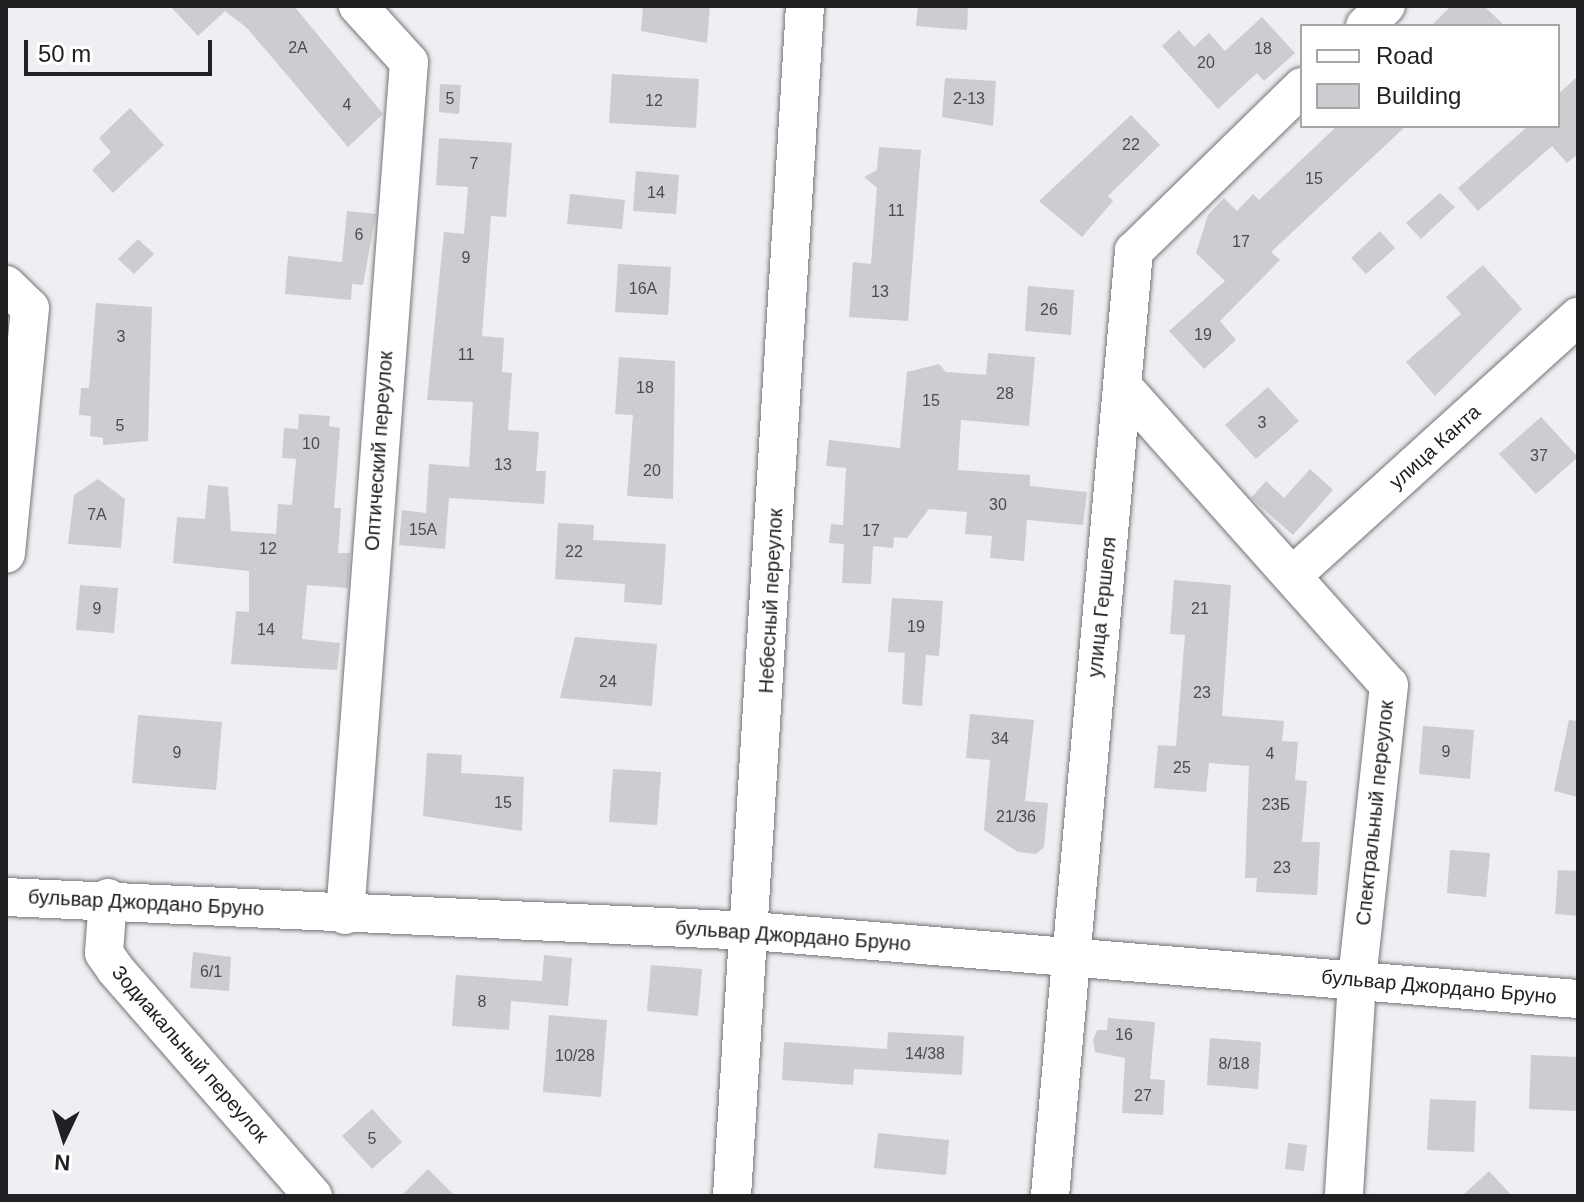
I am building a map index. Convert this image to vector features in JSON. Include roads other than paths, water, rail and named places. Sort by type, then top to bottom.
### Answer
[{"type":"street","name":"Оптический переулок","points":[[345,915],[409,62],[358,6]]},
{"type":"street","name":"Небесный переулок","points":[[732,1196],[752,931],[805,6]]},
{"type":"street","points":[[1367,24],[1386,6]]},
{"type":"street","name":"улица Гершеля","points":[[1050,1196],[1067,956],[1124,388],[1134,251],[1300,89]]},
{"type":"street","points":[[6,285],[30,308],[6,554]]},
{"type":"street","name":"улица Канта","points":[[1292,576],[1578,317]]},
{"type":"street","name":"Спектральный переулок","points":[[1124,388],[1389,685],[1357,981],[1344,1196]]},
{"type":"street","name":"бульвар Джордано Бруно","points":[[6,897],[108,898],[345,915],[752,931],[1578,999]]},
{"type":"street","name":"Зодиакальный переулок","points":[[108,898],[104,953],[115,969],[313,1196]]}]
